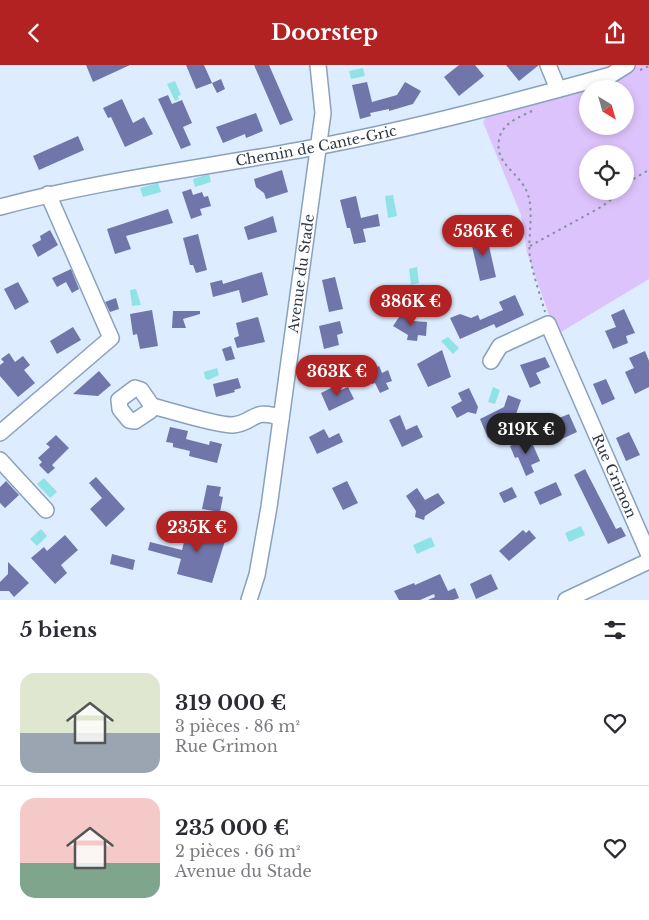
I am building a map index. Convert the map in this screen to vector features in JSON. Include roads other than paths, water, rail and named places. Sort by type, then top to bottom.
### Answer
[{"type":"street","name":"Avenue du Stade","points":[[250,600],[257,575],[270,507],[323,113],[318,65]]},
{"type":"street","points":[[548,65],[558,89]]},
{"type":"street","name":"Chemin de Cante-Gric","points":[[0,207],[48,194],[318,147],[467,115],[611,75],[627,65]]},
{"type":"street","points":[[0,433],[111,338],[48,194]]},
{"type":"street","name":"Rue Grimon","points":[[491,361],[500,346],[548,324],[649,555]]},
{"type":"street","points":[[152,406],[232,425],[257,414],[270,414],[281,418]]},
{"type":"street","points":[[0,460],[46,509]]},
{"type":"street","points":[[566,600],[649,561]]}]
